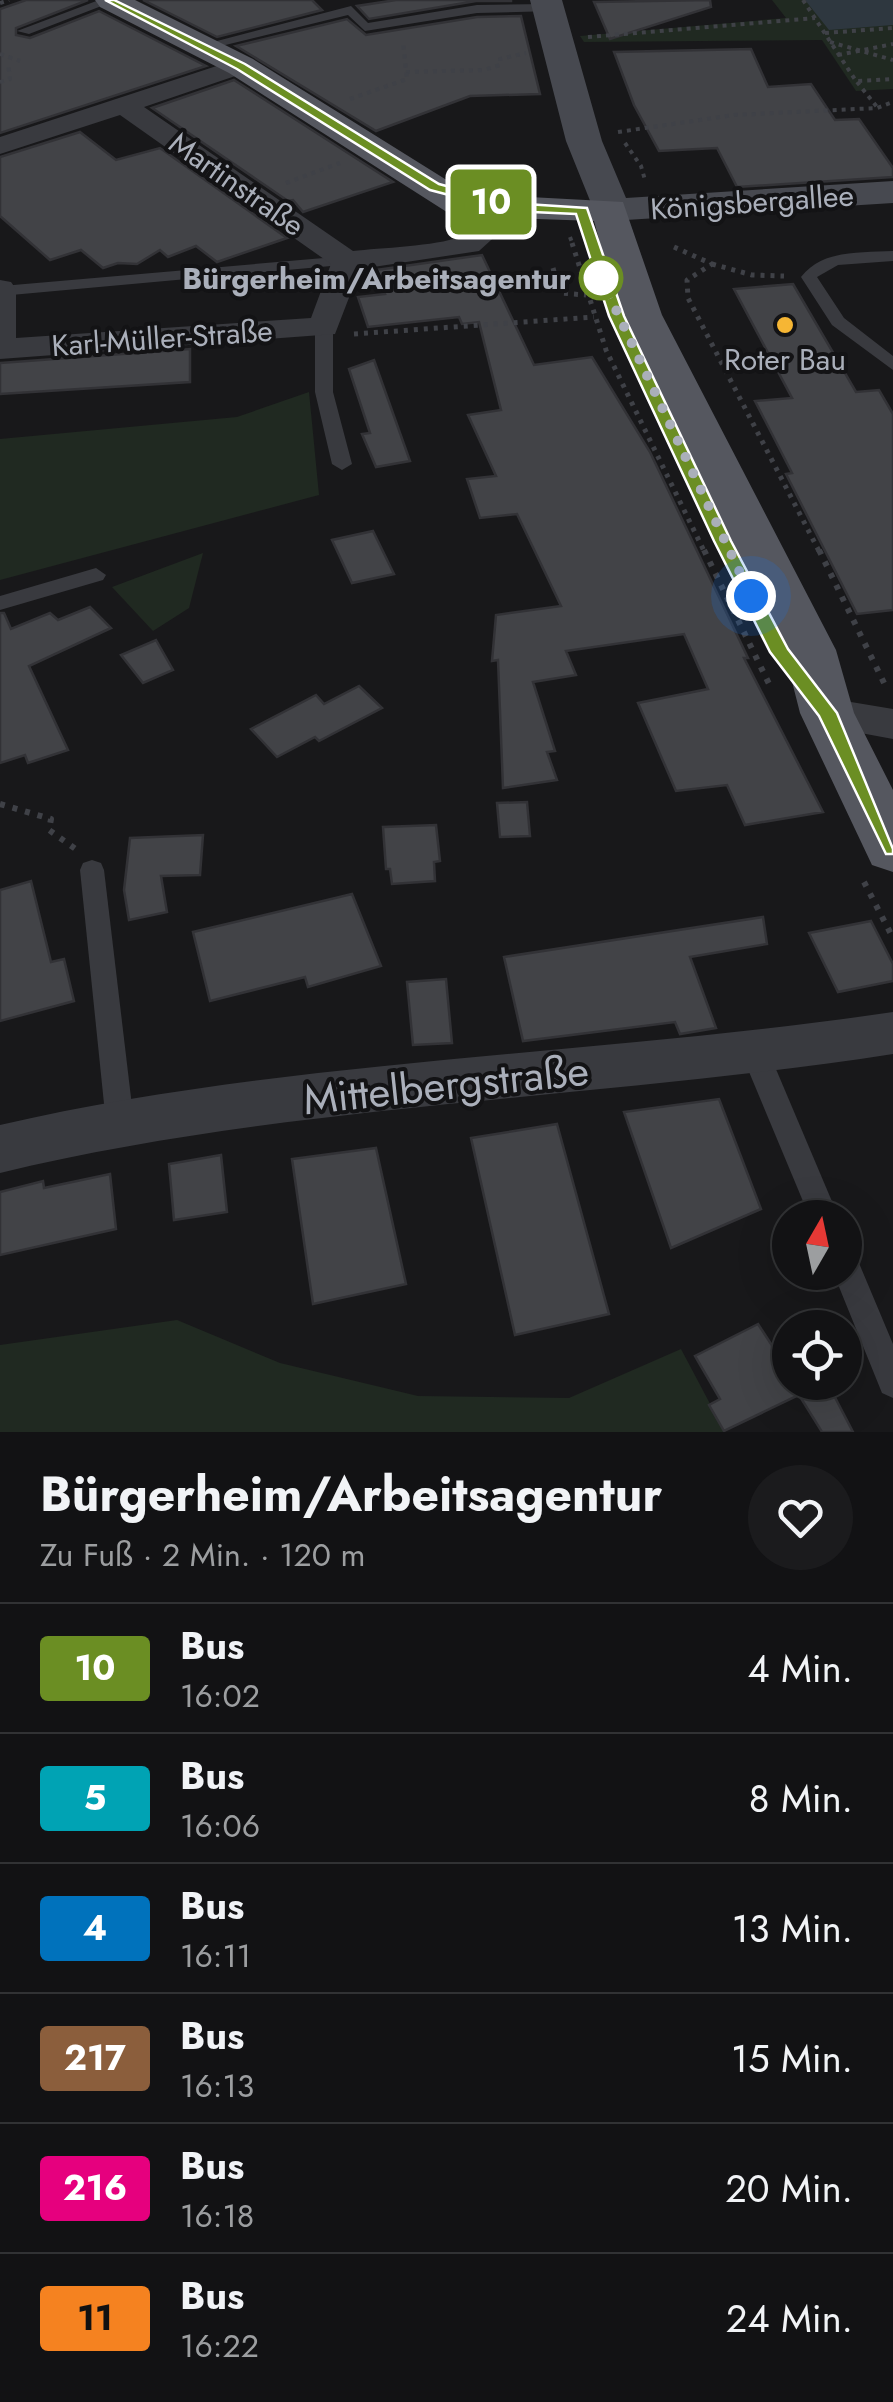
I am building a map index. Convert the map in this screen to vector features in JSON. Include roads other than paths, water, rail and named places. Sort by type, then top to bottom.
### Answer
[{"type":"main road","points":[[111,0],[241,66],[462,206],[496,221],[544,232],[590,231]]},
{"type":"main road","points":[[550,15],[584,141],[577,185],[616,316],[780,652],[827,713],[893,848]]},
{"type":"main road","points":[[434,187],[590,231]]},
{"type":"main road","name":"Königsbergallee","points":[[590,231],[893,192]]},
{"type":"main road","name":"Königsbergallee","points":[[590,231],[893,215]]},
{"type":"street","points":[[0,146],[241,66]]},
{"type":"street","name":"Martinstraße","points":[[126,107],[347,261]]},
{"type":"street","points":[[347,261],[468,245],[496,221]]},
{"type":"street","name":"Karl-Müller-Straße","points":[[0,347],[324,327],[347,261]]},
{"type":"street","points":[[0,347],[1,290]]},
{"type":"street","points":[[827,713],[893,724]]},
{"type":"street","name":"Mittelbergstraße","points":[[0,1149],[120,1124],[257,1104],[756,1055],[893,1033]]},
{"type":"lane","points":[[24,30],[111,0]]},
{"type":"lane","points":[[205,46],[346,5],[365,27],[476,4],[550,15]]},
{"type":"lane","points":[[893,256],[827,262],[809,277],[838,321],[893,365]]},
{"type":"lane","points":[[1,290],[347,261]]},
{"type":"lane","name":"Karl-Müller-Straße","points":[[324,327],[324,392],[342,464]]},
{"type":"lane","points":[[0,603],[96,575]]},
{"type":"lane","points":[[92,877],[120,1124]]},
{"type":"lane","points":[[756,1055],[817,1200]]},
{"type":"lane","points":[[855,1290],[893,1382]]},
{"type":"place","name":"Bürgerheim/Arbeitsagentur","points":[[601,278]]},
{"type":"place","name":"Roter Bau","points":[[785,325]]}]
